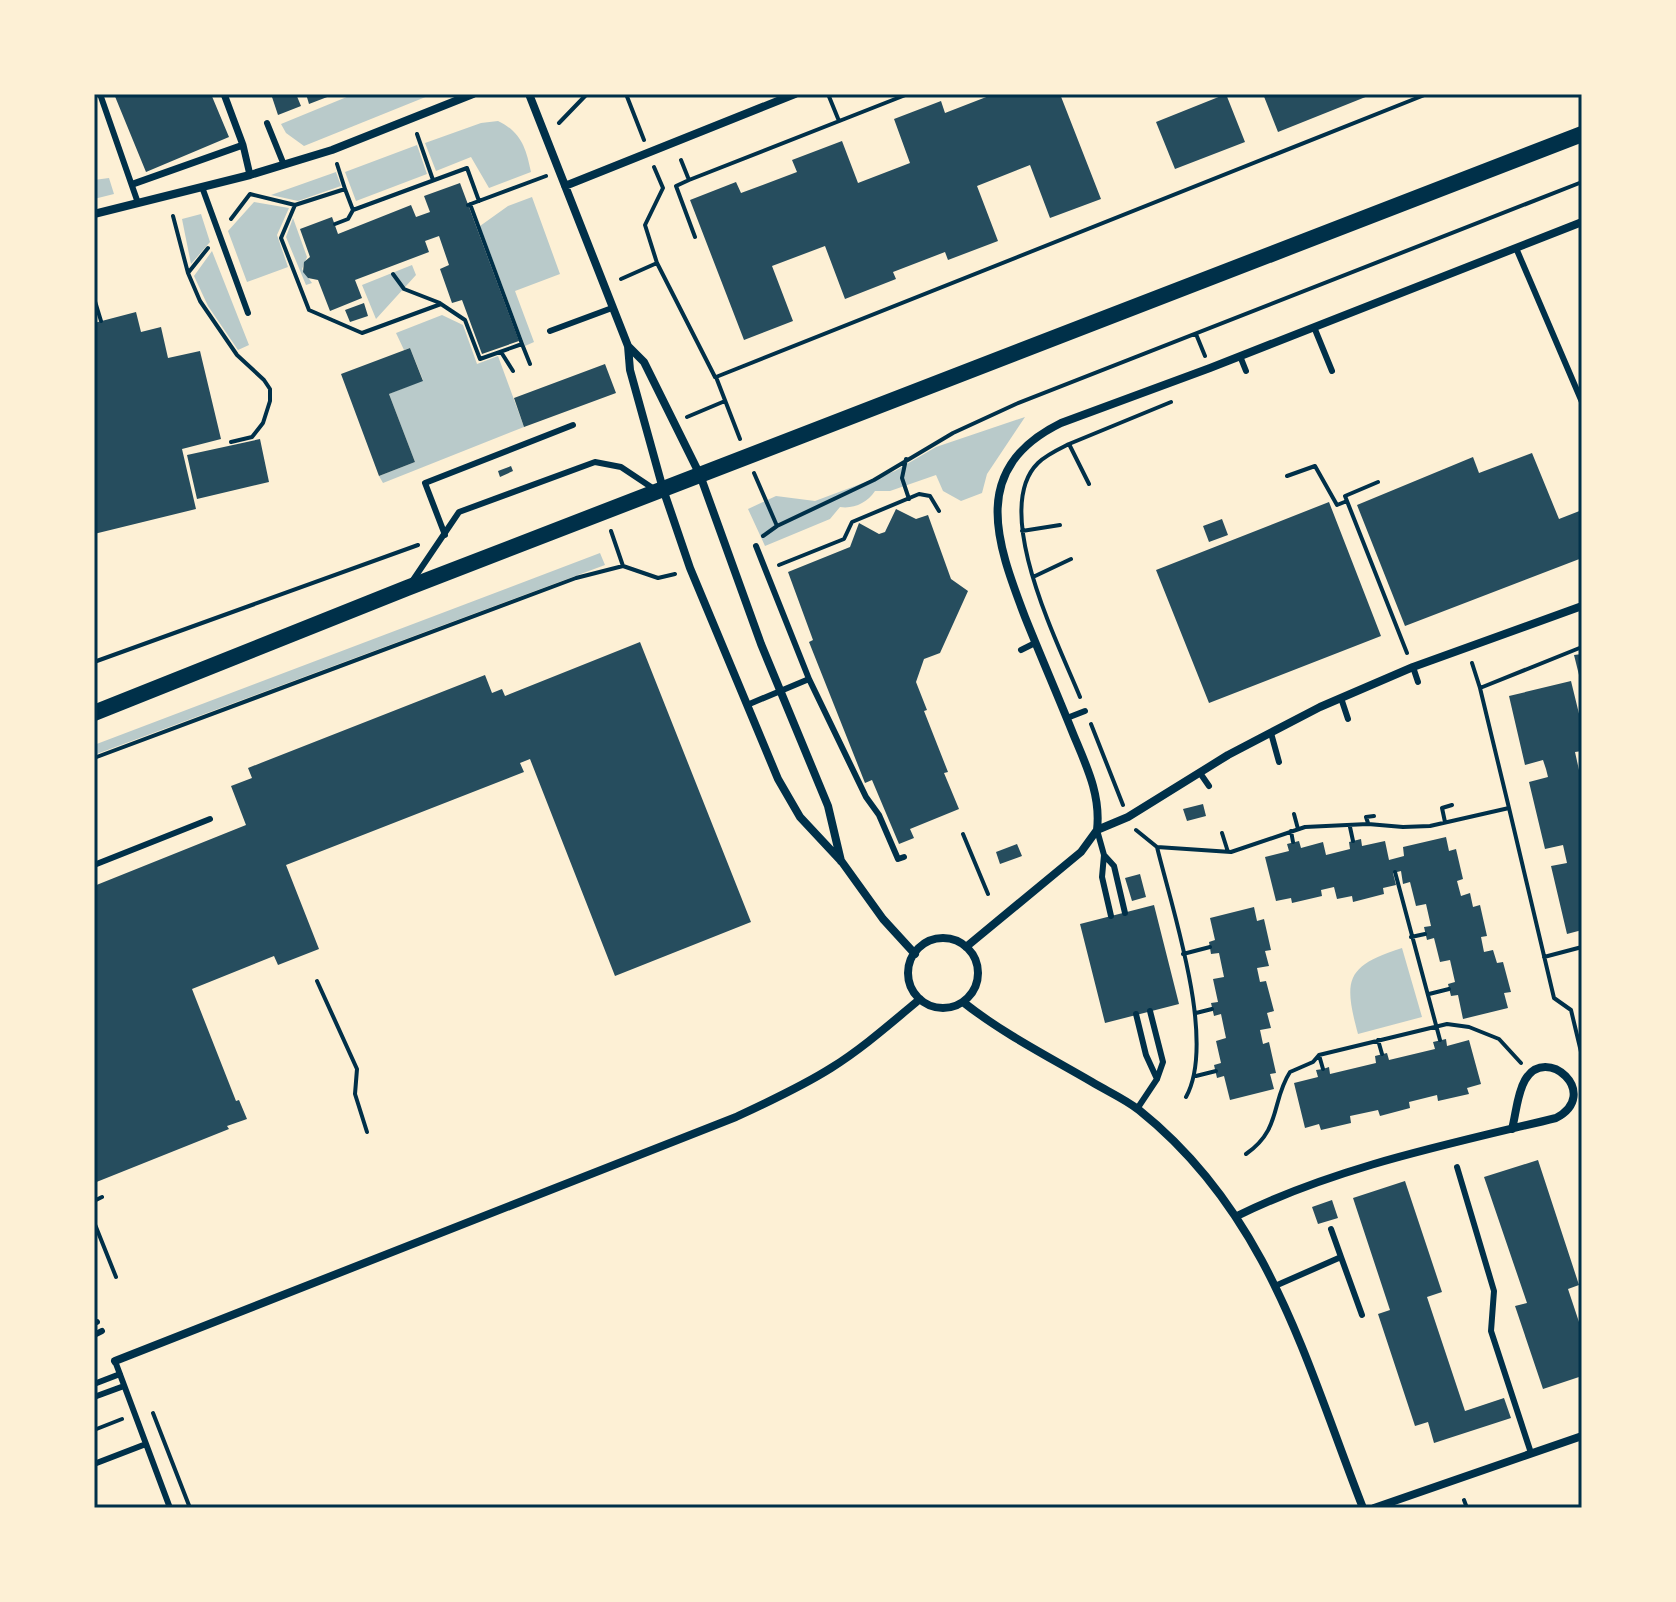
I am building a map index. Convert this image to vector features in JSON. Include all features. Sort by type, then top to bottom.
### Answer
[{"type":"main road","points":[[94,713],[407,588],[1582,134]]},
{"type":"street","points":[[224,94],[243,145],[250,175]]},
{"type":"street","points":[[94,214],[250,175],[332,150],[473,94]]},
{"type":"street","points":[[529,94],[628,346],[630,370],[660,490],[778,779],[800,817],[842,862],[883,919],[915,954]]},
{"type":"street","points":[[565,186],[795,94]]},
{"type":"street","points":[[133,184],[243,145]]},
{"type":"street","points":[[1097,830],[1095,792],[999,545],[998,499],[1003,477],[1016,455],[1042,432],[1061,423],[1582,222]]},
{"type":"street","points":[[628,346],[644,362],[700,475],[780,691],[828,806],[842,862]]},
{"type":"street","points":[[966,947],[1081,852],[1097,830],[1128,817],[1271,733],[1413,667],[1582,606]]},
{"type":"street","points":[[942,939],[959,942],[966,947],[975,960],[978,976],[973,992],[963,1002],[950,1008],[939,1008],[920,999],[914,992],[909,974],[915,954],[926,943],[942,939]]},
{"type":"street","points":[[115,1361],[736,1117],[830,1069],[861,1048],[920,999]]},
{"type":"street","points":[[963,1002],[1137,1109],[1198,1165],[1237,1216],[1275,1286],[1363,1508]]},
{"type":"street","points":[[1237,1216],[1276,1197],[1346,1173],[1556,1118],[1572,1101],[1572,1084],[1562,1071],[1546,1067],[1530,1074],[1525,1081],[1512,1129]]},
{"type":"street","points":[[1374,1508],[1582,1436]]},
{"type":"lane","points":[[100,94],[138,203]]},
{"type":"lane","points":[[267,123],[284,165]]},
{"type":"lane","points":[[202,187],[248,313]]},
{"type":"lane","points":[[1516,248],[1582,402]]},
{"type":"lane","points":[[550,331],[612,308]]},
{"type":"lane","points":[[1314,327],[1332,371]]},
{"type":"lane","points":[[1240,356],[1246,371]]},
{"type":"lane","points":[[445,535],[425,483],[573,425]]},
{"type":"lane","points":[[407,588],[459,512],[595,462],[621,467],[660,490]]},
{"type":"lane","points":[[756,546],[809,679],[866,797],[879,815],[898,859],[904,857]]},
{"type":"lane","points":[[1021,650],[1035,643]]},
{"type":"lane","points":[[1413,667],[1418,682]]},
{"type":"lane","points":[[747,705],[809,679]]},
{"type":"lane","points":[[1341,698],[1348,719]]},
{"type":"lane","points":[[1067,718],[1085,711]]},
{"type":"lane","points":[[1271,733],[1279,762]]},
{"type":"lane","points":[[1200,773],[1209,786]]},
{"type":"lane","points":[[94,865],[210,819]]},
{"type":"lane","points":[[1097,830],[1104,855],[1102,877],[1111,916]]},
{"type":"lane","points":[[1104,855],[1114,866],[1125,913]]},
{"type":"lane","points":[[1137,1109],[1157,1079],[1163,1062],[1150,1011]]},
{"type":"lane","points":[[1136,1014],[1146,1055],[1157,1079]]},
{"type":"lane","points":[[1457,1167],[1494,1291],[1491,1331],[1531,1453]]},
{"type":"lane","points":[[1331,1229],[1362,1315]]},
{"type":"lane","points":[[1275,1286],[1341,1257]]},
{"type":"lane","points":[[94,1335],[102,1331]]},
{"type":"lane","points":[[115,1361],[170,1508]]},
{"type":"lane","points":[[94,1384],[120,1374]]},
{"type":"lane","points":[[94,1397],[124,1386]]},
{"type":"lane","points":[[94,1464],[146,1444]]},
{"type":"path","points":[[546,136],[587,94]]},
{"type":"path","points":[[626,94],[663,188],[645,225],[657,263],[716,377],[725,401]]},
{"type":"path","points":[[828,94],[839,121]]},
{"type":"path","points":[[890,94],[892,100]]},
{"type":"path","points":[[695,237],[676,186],[908,94]]},
{"type":"path","points":[[716,377],[1427,94]]},
{"type":"path","points":[[412,119],[433,180]]},
{"type":"path","points":[[332,150],[353,210]]},
{"type":"path","points":[[681,160],[689,180]]},
{"type":"path","points":[[335,224],[348,219],[353,210],[467,168],[479,201]]},
{"type":"path","points":[[530,364],[469,205],[559,171]]},
{"type":"path","points":[[729,554],[748,547],[777,526],[874,480],[953,433],[1030,398],[1582,182]]},
{"type":"path","points":[[250,194],[295,205],[345,189]]},
{"type":"path","points":[[295,205],[281,238],[309,310],[362,333],[441,304]]},
{"type":"path","points":[[173,216],[188,273],[200,301],[237,355],[270,389],[270,401],[263,423],[252,437],[231,442]]},
{"type":"path","points":[[621,279],[657,263]]},
{"type":"path","points":[[393,274],[404,289],[441,304],[465,320],[480,359],[522,344]]},
{"type":"path","points":[[94,298],[101,321]]},
{"type":"path","points":[[501,352],[513,371]]},
{"type":"path","points":[[1137,416],[1069,444],[1037,464],[1028,479],[1020,511],[1033,577],[1128,817],[1138,832],[1157,847],[1228,852],[1315,825],[1403,827],[1445,822],[1509,808]]},
{"type":"path","points":[[1069,444],[1089,484]]},
{"type":"path","points":[[906,459],[902,478],[909,499]]},
{"type":"path","points":[[1287,476],[1315,466],[1337,505],[1347,501]]},
{"type":"path","points":[[1378,482],[1345,496],[1413,667]]},
{"type":"path","points":[[765,571],[844,539],[852,522],[919,494],[930,496],[939,511]]},
{"type":"path","points":[[1022,531],[1060,525]]},
{"type":"path","points":[[94,662],[445,535]]},
{"type":"path","points":[[1033,577],[1071,559]]},
{"type":"path","points":[[94,758],[576,578],[623,566],[658,578],[690,568]]},
{"type":"path","points":[[1466,647],[1480,688],[1554,998],[1571,1010],[1582,1056]]},
{"type":"path","points":[[1480,688],[1582,647]]},
{"type":"path","points":[[1445,822],[1442,808],[1452,805]]},
{"type":"path","points":[[1294,814],[1298,829]]},
{"type":"path","points":[[1368,824],[1366,817],[1374,816]]},
{"type":"path","points":[[1350,827],[1353,841]]},
{"type":"path","points":[[1291,831],[1293,842]]},
{"type":"path","points":[[1222,833],[1228,852]]},
{"type":"path","points":[[963,834],[988,894]]},
{"type":"path","points":[[1157,847],[1196,1013],[1196,1076],[1186,1097]]},
{"type":"path","points":[[1395,872],[1440,1040]]},
{"type":"path","points":[[1411,937],[1425,934]]},
{"type":"path","points":[[1183,954],[1210,947]]},
{"type":"path","points":[[1544,957],[1582,947]]},
{"type":"path","points":[[317,981],[357,1069],[355,1094],[367,1132]]},
{"type":"path","points":[[1429,994],[1449,989]]},
{"type":"path","points":[[1196,1013],[1212,1009]]},
{"type":"path","points":[[1246,1154],[1268,1133],[1290,1072],[1313,1062],[1319,1055],[1447,1024],[1469,1027],[1499,1039],[1530,1074]]},
{"type":"path","points":[[1378,1040],[1382,1054]]},
{"type":"path","points":[[1319,1055],[1323,1069]]},
{"type":"path","points":[[1196,1076],[1216,1071]]},
{"type":"path","points":[[94,1201],[102,1197]]},
{"type":"path","points":[[94,1222],[116,1277]]},
{"type":"path","points":[[152,1410],[190,1508]]},
{"type":"path","points":[[94,1430],[135,1414]]},
{"type":"path","points":[[1464,1500],[1467,1508]]},
{"type":"shaded area","points":[[354,94],[433,94],[304,146],[286,133],[281,124]]},
{"type":"shaded area","points":[[498,121],[512,130],[521,142],[531,172],[489,188],[471,157],[436,171],[425,143],[481,123]]},
{"type":"shaded area","points":[[417,145],[427,174],[356,201],[345,172]]},
{"type":"shaded area","points":[[336,172],[341,186],[298,201],[271,195]]},
{"type":"shaded area","points":[[109,178],[114,194],[94,199],[94,180]]},
{"type":"shaded area","points":[[532,197],[560,274],[515,291],[534,342],[525,346],[480,226],[508,206]]},
{"type":"shaded area","points":[[254,202],[289,208],[277,235],[288,267],[247,282],[228,231]]},
{"type":"shaded area","points":[[201,214],[210,242],[191,264],[182,219]]},
{"type":"shaded area","points":[[293,218],[307,257],[302,269],[312,283],[306,285],[286,237]]},
{"type":"shaded area","points":[[212,251],[249,345],[238,350],[208,306],[194,276]]},
{"type":"shaded area","points":[[412,265],[416,275],[376,319],[362,285]]},
{"type":"shaded area","points":[[442,315],[463,325],[477,364],[498,356],[524,427],[383,483],[379,476],[415,462],[389,394],[423,380],[410,348],[404,350],[396,333]]},
{"type":"shaded area","points":[[1025,417],[987,474],[982,493],[961,501],[943,491],[936,475],[890,491],[875,491],[860,504],[840,507],[830,519],[765,546],[748,509],[776,496],[815,501],[895,471],[936,447]]},
{"type":"shaded area","points":[[600,553],[605,565],[94,755],[94,745]]},
{"type":"shaded area","points":[[1402,948],[1422,1017],[1358,1034],[1351,1000],[1353,977],[1369,961]]},
{"type":"building","points":[[114,94],[211,94],[229,137],[146,172]]},
{"type":"building","points":[[271,94],[296,94],[301,106],[278,115]]},
{"type":"building","points":[[306,94],[335,94],[309,104]]},
{"type":"building","points":[[994,94],[1060,94],[1101,199],[1050,218],[1030,165],[977,186],[998,241],[948,260],[945,252],[893,272],[896,279],[845,299],[825,246],[772,266],[793,321],[744,340],[690,200],[736,182],[741,193],[797,172],[792,160],[842,141],[858,183],[910,163],[894,119],[941,101],[945,113]]},
{"type":"building","points":[[1226,94],[1245,142],[1175,169],[1156,122]]},
{"type":"building","points":[[1263,94],[1373,94],[1278,132]]},
{"type":"building","points":[[460,183],[519,341],[482,354],[462,300],[452,303],[440,269],[449,265],[439,236],[425,241],[429,252],[355,280],[362,298],[330,311],[318,280],[308,278],[303,272],[304,262],[310,257],[300,229],[332,217],[338,234],[411,205],[416,217],[430,212],[424,196]]},
{"type":"building","points":[[364,303],[368,316],[350,322],[345,310]]},
{"type":"building","points":[[136,312],[141,332],[161,327],[168,358],[200,351],[221,439],[182,449],[196,509],[94,534],[94,323]]},
{"type":"building","points":[[410,348],[423,381],[389,394],[415,462],[379,476],[341,374]]},
{"type":"building","points":[[605,364],[616,393],[524,427],[514,398]]},
{"type":"building","points":[[260,439],[269,482],[197,499],[187,455]]},
{"type":"building","points":[[1532,453],[1559,519],[1582,510],[1582,558],[1405,626],[1357,505],[1473,457],[1479,473]]},
{"type":"building","points":[[511,466],[513,471],[500,477],[498,471]]},
{"type":"building","points":[[1329,502],[1381,636],[1209,703],[1156,570]]},
{"type":"building","points":[[896,509],[916,519],[928,515],[951,579],[968,591],[940,653],[924,659],[916,682],[948,772],[944,773],[959,809],[910,829],[914,838],[899,844],[872,780],[865,783],[809,642],[813,640],[788,572],[850,547],[859,523],[879,534],[885,532]]},
{"type":"building","points":[[1222,519],[1228,535],[1209,542],[1203,526]]},
{"type":"building","points":[[640,642],[751,922],[615,976],[530,759],[520,763],[524,772],[286,865],[319,949],[278,965],[274,956],[192,989],[236,1101],[239,1100],[247,1119],[94,1183],[94,886],[246,825],[231,786],[252,778],[248,768],[485,675],[492,693],[502,689],[505,696]]},
{"type":"building","points":[[1582,654],[1582,683],[1581,683],[1574,655]]},
{"type":"building","points":[[1571,681],[1582,726],[1582,751],[1575,752],[1579,770],[1582,769],[1582,930],[1567,934],[1551,866],[1567,863],[1563,845],[1545,849],[1529,782],[1548,777],[1543,760],[1525,765],[1509,696]]},
{"type":"building","points":[[1203,804],[1206,816],[1187,821],[1183,809]]},
{"type":"building","points":[[1446,837],[1449,851],[1456,849],[1463,879],[1457,881],[1461,896],[1470,893],[1473,907],[1480,905],[1487,936],[1481,937],[1484,952],[1493,950],[1497,963],[1503,962],[1511,992],[1504,993],[1508,1008],[1463,1019],[1458,995],[1451,996],[1448,984],[1455,982],[1450,960],[1440,962],[1434,938],[1427,940],[1424,927],[1431,926],[1426,904],[1416,906],[1410,882],[1403,884],[1401,871],[1393,873],[1396,885],[1383,888],[1384,894],[1353,902],[1352,896],[1337,899],[1334,887],[1321,890],[1322,896],[1292,903],[1291,898],[1276,901],[1265,857],[1289,851],[1287,844],[1299,841],[1301,848],[1323,842],[1326,855],[1350,849],[1349,842],[1361,839],[1362,846],[1385,841],[1389,860],[1404,856],[1403,847]]},
{"type":"building","points":[[1017,844],[1022,856],[1000,864],[996,852]]},
{"type":"building","points":[[1140,874],[1146,897],[1132,901],[1125,878]]},
{"type":"building","points":[[1154,905],[1179,1004],[1105,1023],[1080,924]]},
{"type":"building","points":[[1254,907],[1257,921],[1264,919],[1271,950],[1265,951],[1269,966],[1257,968],[1260,982],[1266,981],[1274,1011],[1267,1013],[1271,1028],[1260,1030],[1263,1044],[1269,1042],[1276,1073],[1270,1074],[1274,1089],[1230,1100],[1224,1076],[1217,1078],[1214,1065],[1221,1063],[1216,1041],[1226,1038],[1221,1014],[1214,1016],[1211,1003],[1218,1002],[1213,979],[1224,977],[1219,953],[1211,954],[1209,942],[1215,940],[1210,918]]},
{"type":"building","points":[[1446,1039],[1447,1046],[1469,1040],[1481,1084],[1467,1088],[1469,1094],[1438,1101],[1437,1095],[1409,1102],[1410,1108],[1380,1116],[1378,1110],[1350,1116],[1351,1123],[1321,1130],[1319,1124],[1305,1128],[1294,1083],[1318,1077],[1316,1070],[1329,1067],[1330,1074],[1376,1063],[1375,1056],[1387,1053],[1389,1060],[1435,1049],[1433,1042]]},
{"type":"building","points":[[1538,1160],[1579,1285],[1568,1289],[1582,1331],[1582,1376],[1543,1389],[1515,1306],[1527,1303],[1484,1177]]},
{"type":"building","points":[[1405,1181],[1442,1292],[1427,1297],[1465,1411],[1504,1398],[1511,1418],[1434,1443],[1428,1422],[1415,1426],[1378,1314],[1390,1310],[1353,1198]]},
{"type":"building","points":[[1332,1200],[1338,1218],[1318,1224],[1312,1207]]}]
